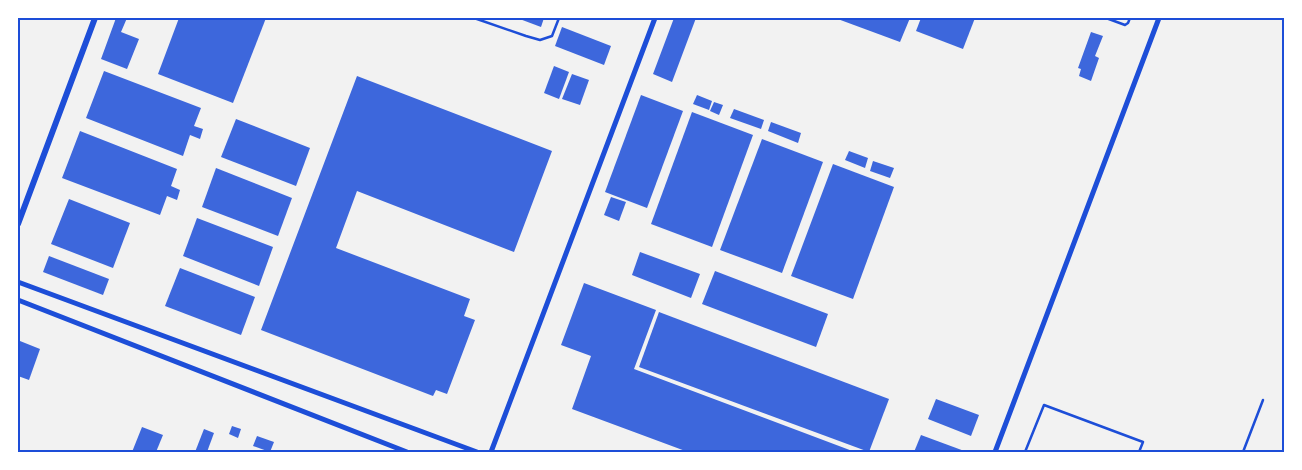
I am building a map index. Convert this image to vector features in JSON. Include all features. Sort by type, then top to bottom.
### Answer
[{"type":"street","points":[[18,224],[95,18]]},
{"type":"street","points":[[491,452],[655,18]]},
{"type":"street","points":[[995,452],[1159,18]]},
{"type":"street","points":[[18,282],[476,452]]},
{"type":"street","points":[[18,300],[407,452]]},
{"type":"lane","points":[[474,18],[540,40],[552,36],[559,18]]},
{"type":"lane","points":[[1106,18],[1125,25],[1130,18]]},
{"type":"lane","points":[[1243,452],[1263,400]]},
{"type":"lane","points":[[1025,452],[1044,404],[1143,442],[1139,452]]},
{"type":"building","points":[[116,18],[127,18],[121,32],[139,39],[127,69],[101,59]]},
{"type":"building","points":[[179,18],[266,18],[233,103],[158,74]]},
{"type":"building","points":[[517,18],[544,18],[541,27]]},
{"type":"building","points":[[674,18],[696,18],[672,82],[653,74]]},
{"type":"building","points":[[835,18],[910,18],[900,42]]},
{"type":"building","points":[[921,18],[975,18],[963,49],[916,31]]},
{"type":"building","points":[[562,27],[611,46],[604,65],[555,46]]},
{"type":"building","points":[[1091,32],[1103,36],[1095,56],[1099,58],[1091,81],[1079,76],[1081,69],[1078,68]]},
{"type":"building","points":[[554,66],[569,72],[559,99],[544,93]]},
{"type":"building","points":[[104,71],[201,108],[194,126],[203,129],[200,139],[190,135],[183,156],[86,118]]},
{"type":"building","points":[[572,74],[589,80],[580,105],[562,99]]},
{"type":"building","points":[[357,76],[552,151],[514,252],[357,191],[336,248],[470,299],[464,316],[475,320],[447,394],[436,390],[433,396],[261,330]]},
{"type":"building","points":[[641,95],[683,111],[647,208],[605,192]]},
{"type":"building","points":[[697,95],[712,101],[709,110],[693,104]]},
{"type":"building","points":[[714,102],[723,105],[719,115],[710,111]]},
{"type":"building","points":[[734,109],[764,120],[761,129],[730,118]]},
{"type":"building","points":[[692,112],[753,135],[712,247],[651,224]]},
{"type":"building","points":[[236,119],[310,148],[296,186],[221,157]]},
{"type":"building","points":[[771,122],[801,133],[798,143],[768,131]]},
{"type":"building","points":[[80,131],[177,169],[171,186],[180,190],[177,200],[167,196],[160,215],[62,178]]},
{"type":"building","points":[[762,139],[823,162],[782,273],[720,250]]},
{"type":"building","points":[[849,151],[868,158],[865,168],[845,160]]},
{"type":"building","points":[[873,161],[894,168],[890,178],[870,171]]},
{"type":"building","points":[[833,164],[894,187],[853,299],[791,276]]},
{"type":"building","points":[[216,168],[292,198],[278,236],[202,207]]},
{"type":"building","points":[[611,197],[626,202],[619,221],[604,215]]},
{"type":"building","points":[[69,199],[130,223],[113,268],[51,244]]},
{"type":"building","points":[[197,218],[273,247],[259,286],[183,256]]},
{"type":"building","points":[[640,252],[700,274],[691,298],[632,275]]},
{"type":"building","points":[[49,256],[109,279],[103,295],[43,272]]},
{"type":"building","points":[[180,268],[255,297],[241,335],[165,306]]},
{"type":"building","points":[[715,271],[828,314],[816,347],[702,304]]},
{"type":"building","points":[[584,283],[656,310],[634,369],[855,452],[688,452],[572,409],[591,356],[561,345]]},
{"type":"building","points":[[659,312],[889,399],[869,452],[639,367]]},
{"type":"building","points":[[20,341],[40,349],[29,380],[18,376],[18,347]]},
{"type":"building","points":[[936,399],[979,415],[971,436],[928,419]]},
{"type":"building","points":[[232,426],[241,429],[238,438],[229,434]]},
{"type":"building","points":[[142,427],[163,435],[156,452],[132,452]]},
{"type":"building","points":[[204,429],[214,433],[207,452],[195,452]]},
{"type":"building","points":[[921,435],[967,452],[914,452]]},
{"type":"building","points":[[257,436],[274,442],[270,452],[253,446]]}]
